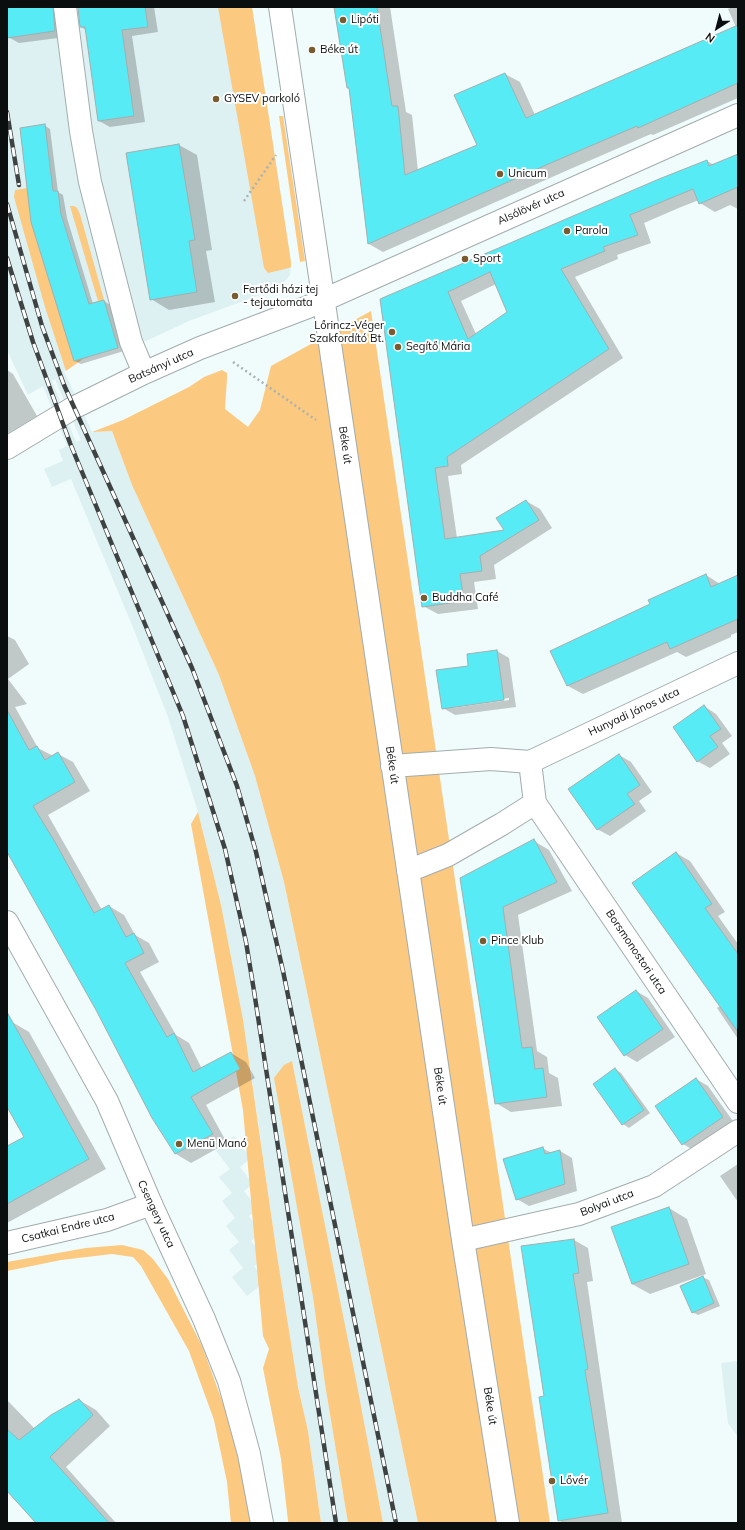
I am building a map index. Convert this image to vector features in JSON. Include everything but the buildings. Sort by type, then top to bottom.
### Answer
[{"type":"street","points":[[65,7],[81,131],[90,182],[131,342],[144,372]]},
{"type":"street","name":"Béke út","points":[[280,7],[463,1240],[508,1523]]},
{"type":"street","name":"Alsólövér utca","points":[[323,300],[738,115]]},
{"type":"street","name":"Batsányi utca","points":[[7,448],[73,408],[144,372],[200,348],[323,300]]},
{"type":"street","name":"Hunyadi János utca","points":[[392,766],[492,759],[530,762],[738,663]]},
{"type":"street","points":[[408,871],[448,855],[535,803],[530,762]]},
{"type":"street","name":"Borsmonostori utca","points":[[535,803],[738,1102]]},
{"type":"street","name":"Csengery utca","points":[[7,922],[107,1101],[151,1204],[204,1319],[229,1381],[249,1454],[262,1523]]},
{"type":"street","name":"Bolyai utca","points":[[463,1240],[579,1214],[654,1186],[738,1132]]},
{"type":"street","name":"Csatkai Endre utca","points":[[7,1243],[108,1220],[151,1204]]},
{"type":"path","points":[[244,201],[280,150]]},
{"type":"path","points":[[270,286],[273,296]]},
{"type":"path","points":[[227,359],[323,424]]},
{"type":"shaded area","points":[[7,7],[252,7],[291,262],[290,275],[281,286],[265,293],[189,321],[146,341],[139,340],[83,359],[64,371],[92,432],[112,431],[132,485],[219,675],[255,776],[284,882],[418,1523],[383,1523],[292,1061],[313,1297],[325,1384],[348,1523],[321,1523],[308,1431],[298,1387],[277,1255],[251,1072],[221,905],[198,812],[168,717],[132,625],[71,479],[52,487],[44,469],[63,461],[59,450],[67,446],[43,386],[28,395],[7,350]],"holes":[[[55,379],[81,440],[76,442],[52,381]]]},
{"type":"shaded area","points":[[218,7],[252,7],[291,262],[291,267],[289,268],[268,273],[264,268]]},
{"type":"shaded area","points":[[279,116],[283,116],[305,261],[300,262]]},
{"type":"shaded area","points":[[27,188],[31,222],[74,361],[83,359],[66,371],[45,307],[14,197],[15,190]]},
{"type":"shaded area","points":[[70,206],[77,208],[80,214],[104,300],[98,301]]},
{"type":"shaded area","points":[[371,311],[550,1523],[418,1523],[284,882],[255,776],[219,675],[132,485],[112,431],[92,432],[123,420],[189,387],[204,377],[222,370],[227,373],[225,409],[248,427],[260,410],[271,366]]},
{"type":"shaded area","points":[[198,812],[221,905],[243,1020],[277,1255],[298,1387],[308,1431],[321,1523],[289,1523],[288,1521],[281,1459],[263,1368],[269,1349],[263,1336],[243,1110],[191,824]]},
{"type":"shaded area","points":[[292,1061],[383,1523],[348,1523],[325,1384],[313,1297],[274,1078],[284,1065]]},
{"type":"shaded area","points":[[234,1136],[251,1158],[240,1167],[253,1184],[244,1191],[258,1209],[249,1216],[261,1233],[251,1241],[265,1258],[254,1266],[266,1281],[247,1296],[232,1277],[243,1268],[229,1250],[239,1242],[226,1226],[235,1218],[222,1201],[232,1193],[219,1177],[230,1169],[216,1151]]},
{"type":"shaded area","points":[[122,1245],[143,1250],[153,1259],[168,1279],[202,1346],[224,1406],[242,1473],[252,1523],[231,1523],[227,1482],[214,1420],[189,1351],[141,1266],[133,1257],[112,1254],[61,1260],[7,1271],[7,1262],[86,1248]]},
{"type":"shaded area","points":[[738,1361],[738,1437],[728,1423],[721,1363]]},
{"type":"railway","points":[[7,112],[19,185]]},
{"type":"railway","points":[[7,204],[42,326],[64,385],[192,668],[237,786],[256,852],[283,971],[396,1523]]},
{"type":"railway","points":[[7,258],[33,342],[70,443],[183,716],[225,849],[246,942],[336,1523]]},
{"type":"place","name":"Lipóti","points":[[343,20]]},
{"type":"place","name":"Béke út","points":[[312,50]]},
{"type":"place","name":"GYSEV parkoló","points":[[216,99]]},
{"type":"place","name":"Unicum","points":[[500,174]]},
{"type":"place","name":"Parola","points":[[567,231]]},
{"type":"place","name":"Sport","points":[[465,259]]},
{"type":"place","name":"Fertődi házi tej - tejautomata","points":[[235,296]]},
{"type":"place","name":"Lőrincz-Véger Szakfordító Bt.","points":[[392,332]]},
{"type":"place","name":"Segítő Mária","points":[[398,347]]},
{"type":"place","name":"Buddha Café","points":[[424,598]]},
{"type":"place","name":"Pince Klub","points":[[483,941]]},
{"type":"place","name":"Menü Manó","points":[[179,1144]]},
{"type":"place","name":"Lővér","points":[[552,1481]]}]
